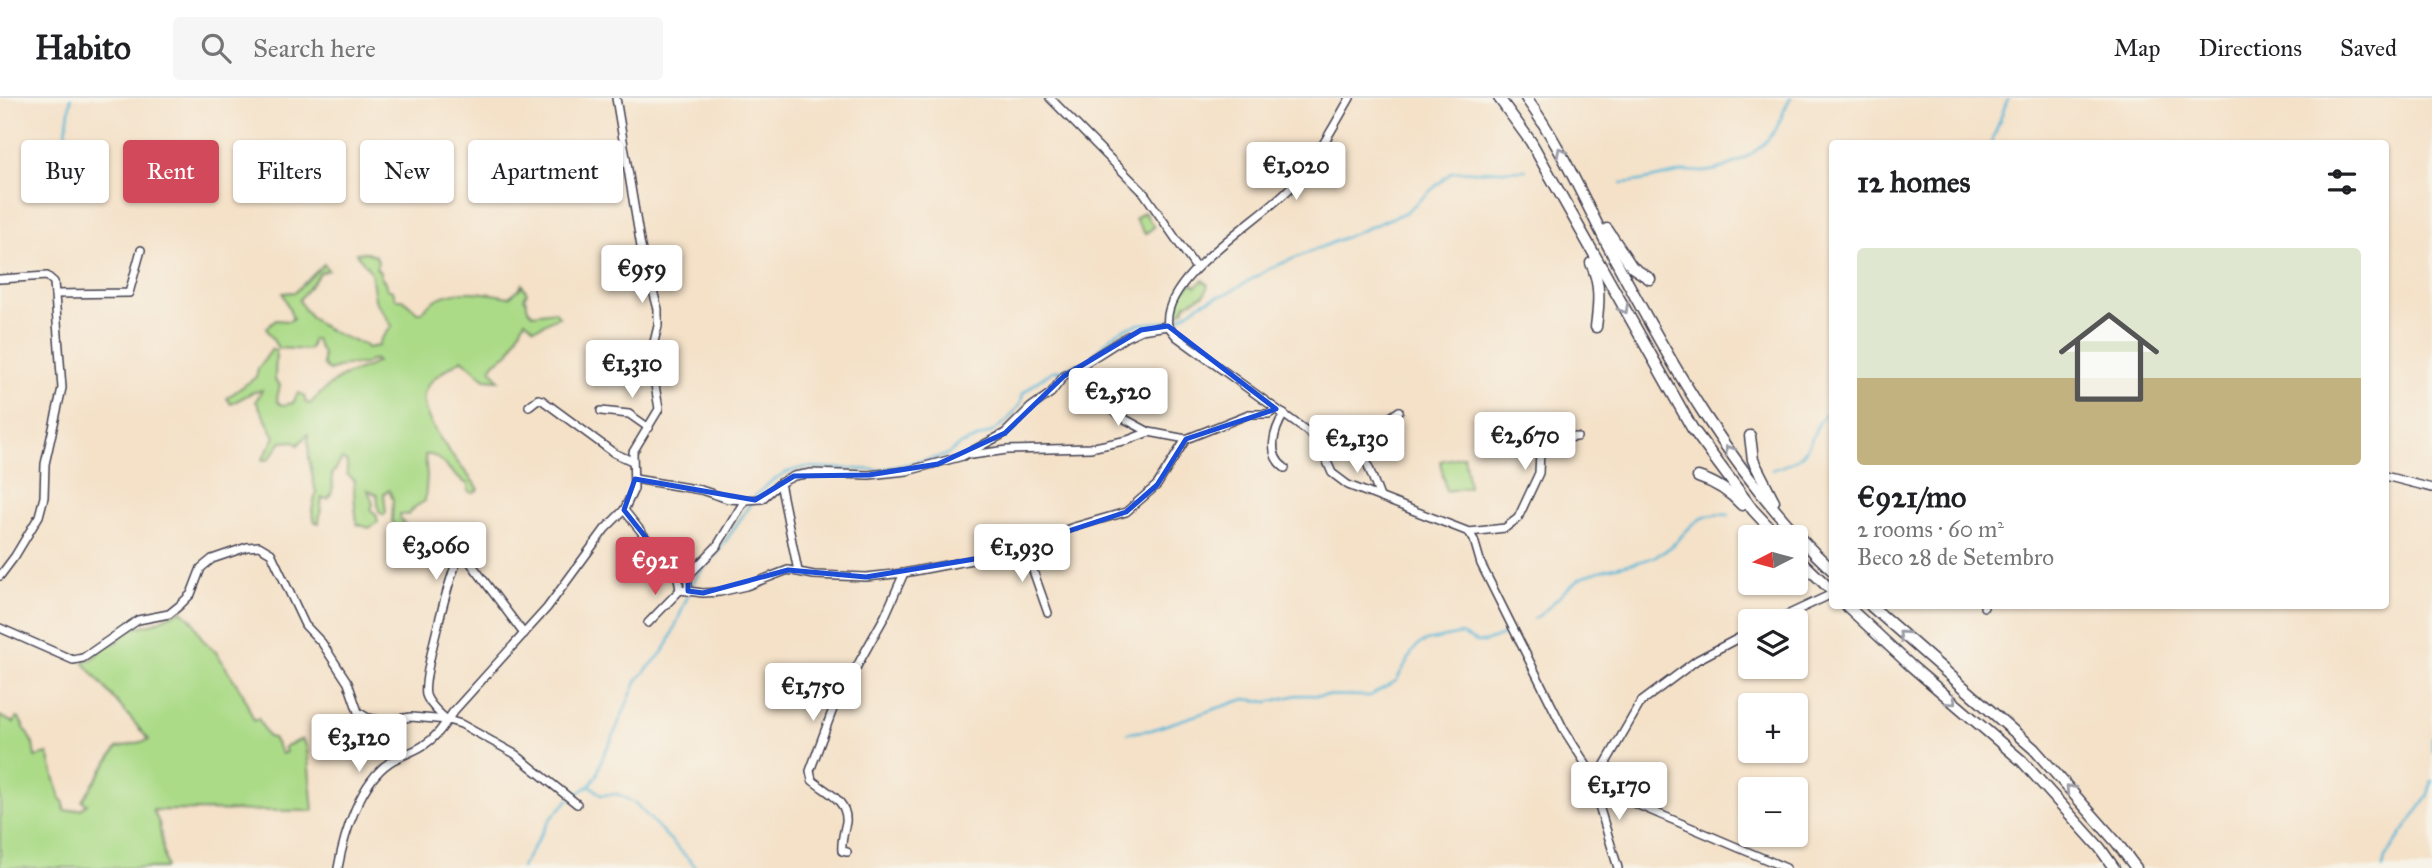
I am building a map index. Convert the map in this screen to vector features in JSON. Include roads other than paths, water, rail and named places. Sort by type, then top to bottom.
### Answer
[{"type":"highway","points":[[1499,98],[1531,142],[1692,428],[1766,525]]},
{"type":"highway","points":[[1526,98],[1550,131],[1658,338],[1705,417],[1764,499],[1788,525]]},
{"type":"highway","points":[[1585,200],[1632,267],[1650,279]]},
{"type":"highway","points":[[1565,202],[1596,273],[1599,293],[1595,327]]},
{"type":"highway","points":[[1750,436],[1753,460],[1760,477],[1789,525]]},
{"type":"highway","points":[[1698,477],[1735,498],[1762,525]]},
{"type":"highway","points":[[1808,545],[1829,567]]},
{"type":"highway","points":[[1808,568],[1829,590]]},
{"type":"highway","points":[[1850,609],[1910,665],[2022,761],[2100,848],[2114,868]]},
{"type":"highway","points":[[1874,609],[2034,749],[2118,843],[2136,868]]},
{"type":"street","points":[[338,868],[343,840],[377,773],[390,762],[424,745],[441,732],[448,720],[547,608],[606,529],[624,510],[634,489],[633,452],[659,409],[652,367],[658,309],[641,247],[616,98]]},
{"type":"street","points":[[1050,98],[1144,193],[1196,268]]},
{"type":"street","points":[[1350,98],[1308,167],[1290,189],[1196,268],[1173,297],[1167,314],[1168,326],[1177,337],[1318,441],[1332,473],[1348,485],[1469,532],[1512,525],[1533,489],[1539,473],[1540,451],[1562,438],[1577,437]]},
{"type":"street","points":[[55,294],[129,293],[141,250]]},
{"type":"street","points":[[0,279],[47,276],[54,282],[62,388],[45,464],[44,497],[39,516],[0,576]]},
{"type":"street","points":[[963,456],[1005,433],[1031,407],[1051,393],[1064,376],[1126,337],[1141,330],[1168,326]]},
{"type":"street","points":[[1071,372],[1123,418],[1149,432],[1186,439],[1249,414],[1269,414],[1276,409]]},
{"type":"street","points":[[529,406],[538,399],[542,400],[614,453],[632,461]]},
{"type":"street","points":[[601,411],[629,414],[649,428]]},
{"type":"street","points":[[1318,441],[1353,443],[1399,411]]},
{"type":"street","points":[[1284,414],[1273,435],[1276,455],[1285,468]]},
{"type":"street","points":[[1375,428],[1387,444]]},
{"type":"street","points":[[635,479],[701,490],[728,499],[762,499],[780,483],[811,473],[869,475],[907,471],[963,456],[1007,450],[1090,448],[1128,440],[1149,432]]},
{"type":"street","points":[[648,623],[687,591],[720,592],[746,586],[781,571],[866,577],[904,573],[993,556],[1126,512],[1157,485],[1186,439]]},
{"type":"street","points":[[1353,443],[1364,455],[1380,498]]},
{"type":"street","points":[[2389,476],[2432,488]]},
{"type":"street","points":[[780,483],[798,571]]},
{"type":"street","points":[[678,578],[688,576],[717,546],[750,500]]},
{"type":"street","points":[[624,510],[687,591]]},
{"type":"street","points":[[1469,532],[1480,564],[1564,730],[1596,780],[1612,794],[1786,868]]},
{"type":"street","points":[[455,540],[524,634]]},
{"type":"street","points":[[1024,545],[1048,613]]},
{"type":"street","points":[[0,628],[73,660],[83,658],[138,620],[169,614],[180,606],[191,594],[201,568],[212,559],[247,547],[259,546],[271,553],[305,625],[322,643],[348,682],[358,712],[384,721],[411,717],[448,720],[461,724],[515,754],[577,804]]},
{"type":"street","points":[[448,720],[428,699],[425,687],[440,617],[455,566],[461,558],[467,558]]},
{"type":"street","points":[[847,852],[842,850],[846,817],[844,808],[839,800],[812,780],[810,771],[833,709],[885,616],[904,573]]},
{"type":"street","points":[[687,591],[688,576]]},
{"type":"street","points":[[1801,609],[1829,595]]},
{"type":"street","points":[[1618,868],[1596,796],[1596,780],[1641,702],[1696,660],[1738,638]]},
{"type":"waterway","points":[[65,140],[71,98]]},
{"type":"waterway","points":[[1622,183],[1687,171],[1704,172],[1743,159],[1760,147],[1774,132],[1791,98]]},
{"type":"waterway","points":[[1992,140],[2008,98]]},
{"type":"waterway","points":[[1095,353],[1123,329],[1139,324],[1175,321],[1203,302],[1228,293],[1271,268],[1406,212],[1452,172],[1526,170]]},
{"type":"waterway","points":[[521,868],[550,819],[567,801],[590,785],[597,775],[637,680],[668,644],[695,578],[717,554],[757,494],[787,472],[806,467],[880,470],[944,456],[960,445],[992,432],[1007,421],[1021,403],[1023,393],[1042,378],[1053,371],[1078,364]]},
{"type":"waterway","points":[[1772,470],[1802,455],[1818,425],[1829,412]]},
{"type":"waterway","points":[[1534,619],[1583,577],[1653,557],[1671,547],[1698,521],[1716,515],[1729,515]]},
{"type":"waterway","points":[[1128,733],[1151,730],[1245,699],[1268,702],[1297,695],[1370,696],[1396,681],[1413,651],[1426,641],[1461,634],[1477,642],[1485,642],[1508,633]]},
{"type":"waterway","points":[[2432,738],[2432,751]]},
{"type":"waterway","points":[[2383,868],[2385,858],[2427,797],[2432,781]]},
{"type":"waterway","points":[[590,785],[601,795],[618,794],[636,804],[697,868]]}]
